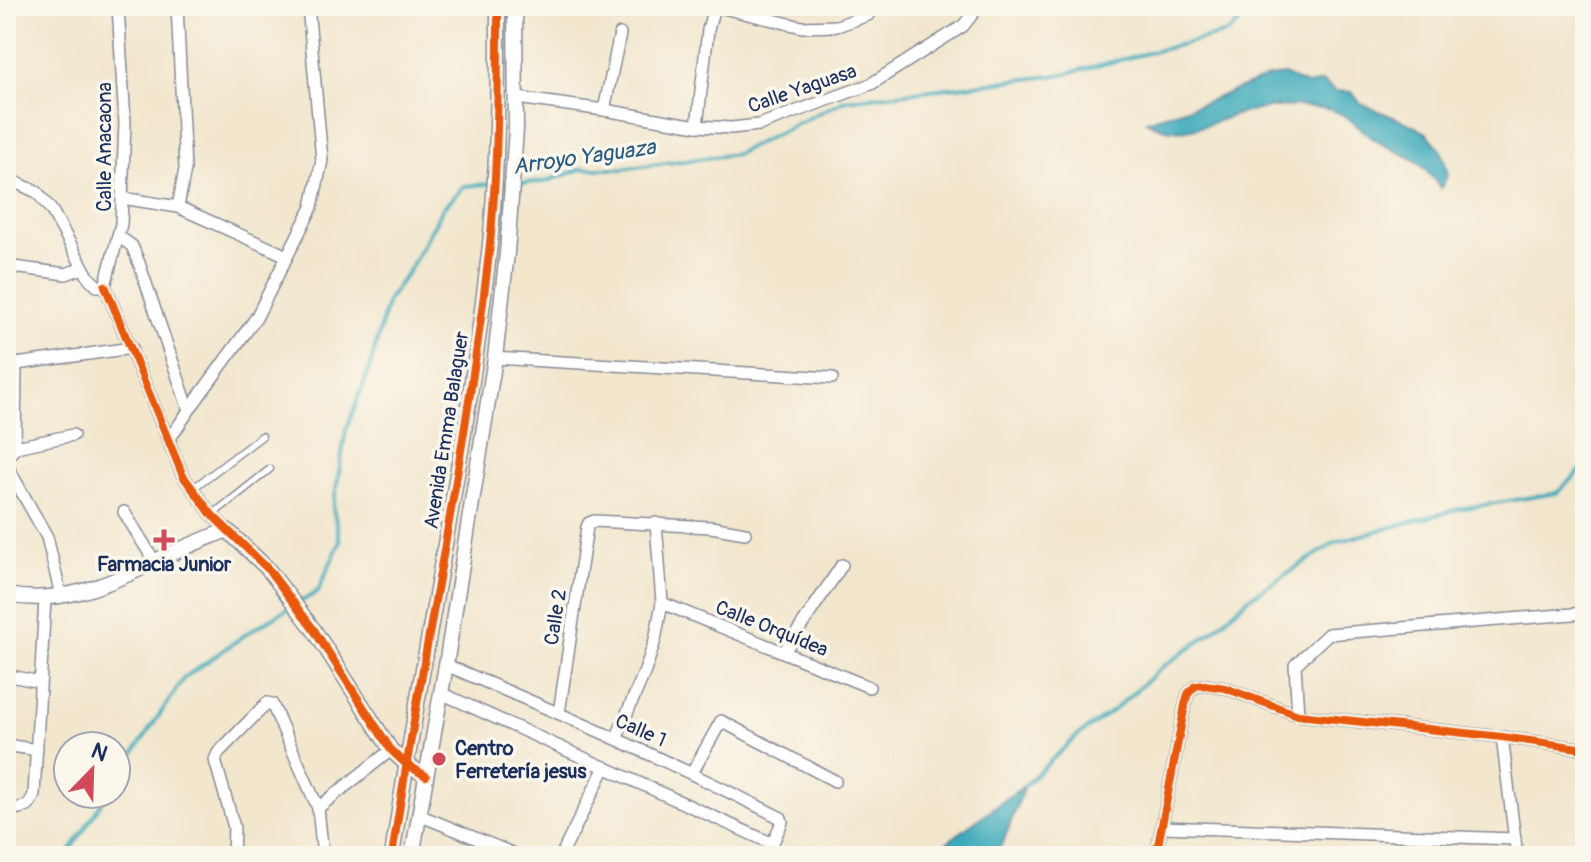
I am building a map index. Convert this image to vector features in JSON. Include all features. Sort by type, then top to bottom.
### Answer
[{"type":"street","name":"Calle Anacaona","points":[[105,286],[121,224],[125,123],[118,6]]},
{"type":"street","points":[[177,6],[185,169],[178,207]]},
{"type":"street","points":[[168,441],[256,318],[312,207],[322,160],[308,6]]},
{"type":"street","name":"Avenida Emma Balaguer","points":[[392,856],[464,435],[489,252],[498,127],[498,6]]},
{"type":"street","name":"Avenida Emma Balaguer","points":[[412,856],[495,358],[516,129],[515,6]]},
{"type":"street","points":[[697,126],[708,30],[715,6],[802,27],[837,26],[868,15],[875,6]]},
{"type":"street","name":"Calle Yaguasa","points":[[517,98],[697,126],[731,128],[759,125],[871,84],[963,26],[979,6]]},
{"type":"street","points":[[604,110],[620,34]]},
{"type":"street","points":[[6,178],[37,192],[52,211],[82,268],[97,286],[105,286],[168,441],[192,489],[212,515],[268,569],[314,630],[391,750],[426,776]]},
{"type":"street","points":[[122,198],[178,207],[287,256]]},
{"type":"street","points":[[118,236],[132,246],[139,263],[189,410]]},
{"type":"street","points":[[6,266],[66,274],[82,268]]},
{"type":"street","points":[[61,596],[47,537],[6,464],[11,448],[11,362],[132,348]]},
{"type":"street","points":[[495,358],[832,378]]},
{"type":"street","points":[[11,448],[73,435]]},
{"type":"street","points":[[464,435],[482,437]]},
{"type":"street","points":[[124,512],[155,562]]},
{"type":"street","name":"Calle 2","points":[[559,713],[589,523],[656,523]]},
{"type":"street","points":[[616,739],[645,671],[662,603],[656,523],[745,533]]},
{"type":"street","points":[[6,595],[45,599],[109,584],[227,530]]},
{"type":"street","points":[[784,652],[842,565]]},
{"type":"street","points":[[6,808],[28,806],[34,795],[45,599]]},
{"type":"street","name":"Calle Orquídea","points":[[662,603],[869,687]]},
{"type":"street","points":[[1298,715],[1295,665],[1328,634],[1585,613]]},
{"type":"street","name":"Calle 1","points":[[446,665],[692,773],[781,818],[773,844]]},
{"type":"street","points":[[6,675],[40,682]]},
{"type":"street","points":[[1156,856],[1185,705],[1188,694],[1195,686],[1225,688],[1298,715],[1585,749]]},
{"type":"street","points":[[441,693],[773,844],[767,856]]},
{"type":"street","points":[[233,856],[234,827],[215,760],[218,753],[267,703],[272,704],[318,808],[323,856]]},
{"type":"street","points":[[692,773],[721,721],[835,781]]},
{"type":"street","points":[[1502,737],[1517,856]]},
{"type":"street","points":[[6,745],[37,750]]},
{"type":"street","points":[[318,808],[391,750]]},
{"type":"street","points":[[561,856],[605,767]]},
{"type":"street","points":[[419,815],[519,856]]},
{"type":"street","points":[[1162,827],[1515,839]]},
{"type":"lane","points":[[192,489],[262,436]]},
{"type":"lane","points":[[212,515],[270,469]]},
{"type":"water","points":[[1284,75],[1307,85],[1322,82],[1336,91],[1352,92],[1361,104],[1427,133],[1441,150],[1448,174],[1441,188],[1416,161],[1377,141],[1343,115],[1322,108],[1295,106],[1256,110],[1185,130],[1160,127],[1146,121],[1201,104],[1268,77]]},
{"type":"water","points":[[1025,785],[1002,845],[986,856],[900,856],[942,846]]},
{"type":"waterway","name":"Arroyo Yaguaza","points":[[499,184],[544,182],[581,169],[620,169],[736,154],[845,100],[1060,75],[1227,33],[1260,6]]},
{"type":"waterway","name":"Arroyo Yaguaza","points":[[299,603],[318,591],[340,542],[333,508],[346,430],[370,367],[388,300],[410,269],[443,208],[464,186],[490,184]]},
{"type":"waterway","points":[[1025,785],[1076,737],[1213,631],[1249,598],[1336,542],[1459,509],[1557,493],[1585,466]]},
{"type":"waterway","name":"Arroyo Yaguaza","points":[[132,756],[184,678],[291,607]]},
{"type":"waterway","name":"Arroyo Yaguaza","points":[[67,856],[97,810]]},
{"type":"cycle path","points":[[392,856],[456,480],[489,253],[496,161],[498,6]]},
{"type":"cycle path","points":[[105,286],[183,476],[212,515],[268,569],[314,630],[391,750],[426,776]]},
{"type":"cycle path","points":[[1156,856],[1185,705],[1188,694],[1195,686],[1225,688],[1298,715],[1585,749]]},
{"type":"place","name":"Farmacia Junior","points":[[164,540]]},
{"type":"place","name":"Centro Ferretería jesus","points":[[439,759]]}]
